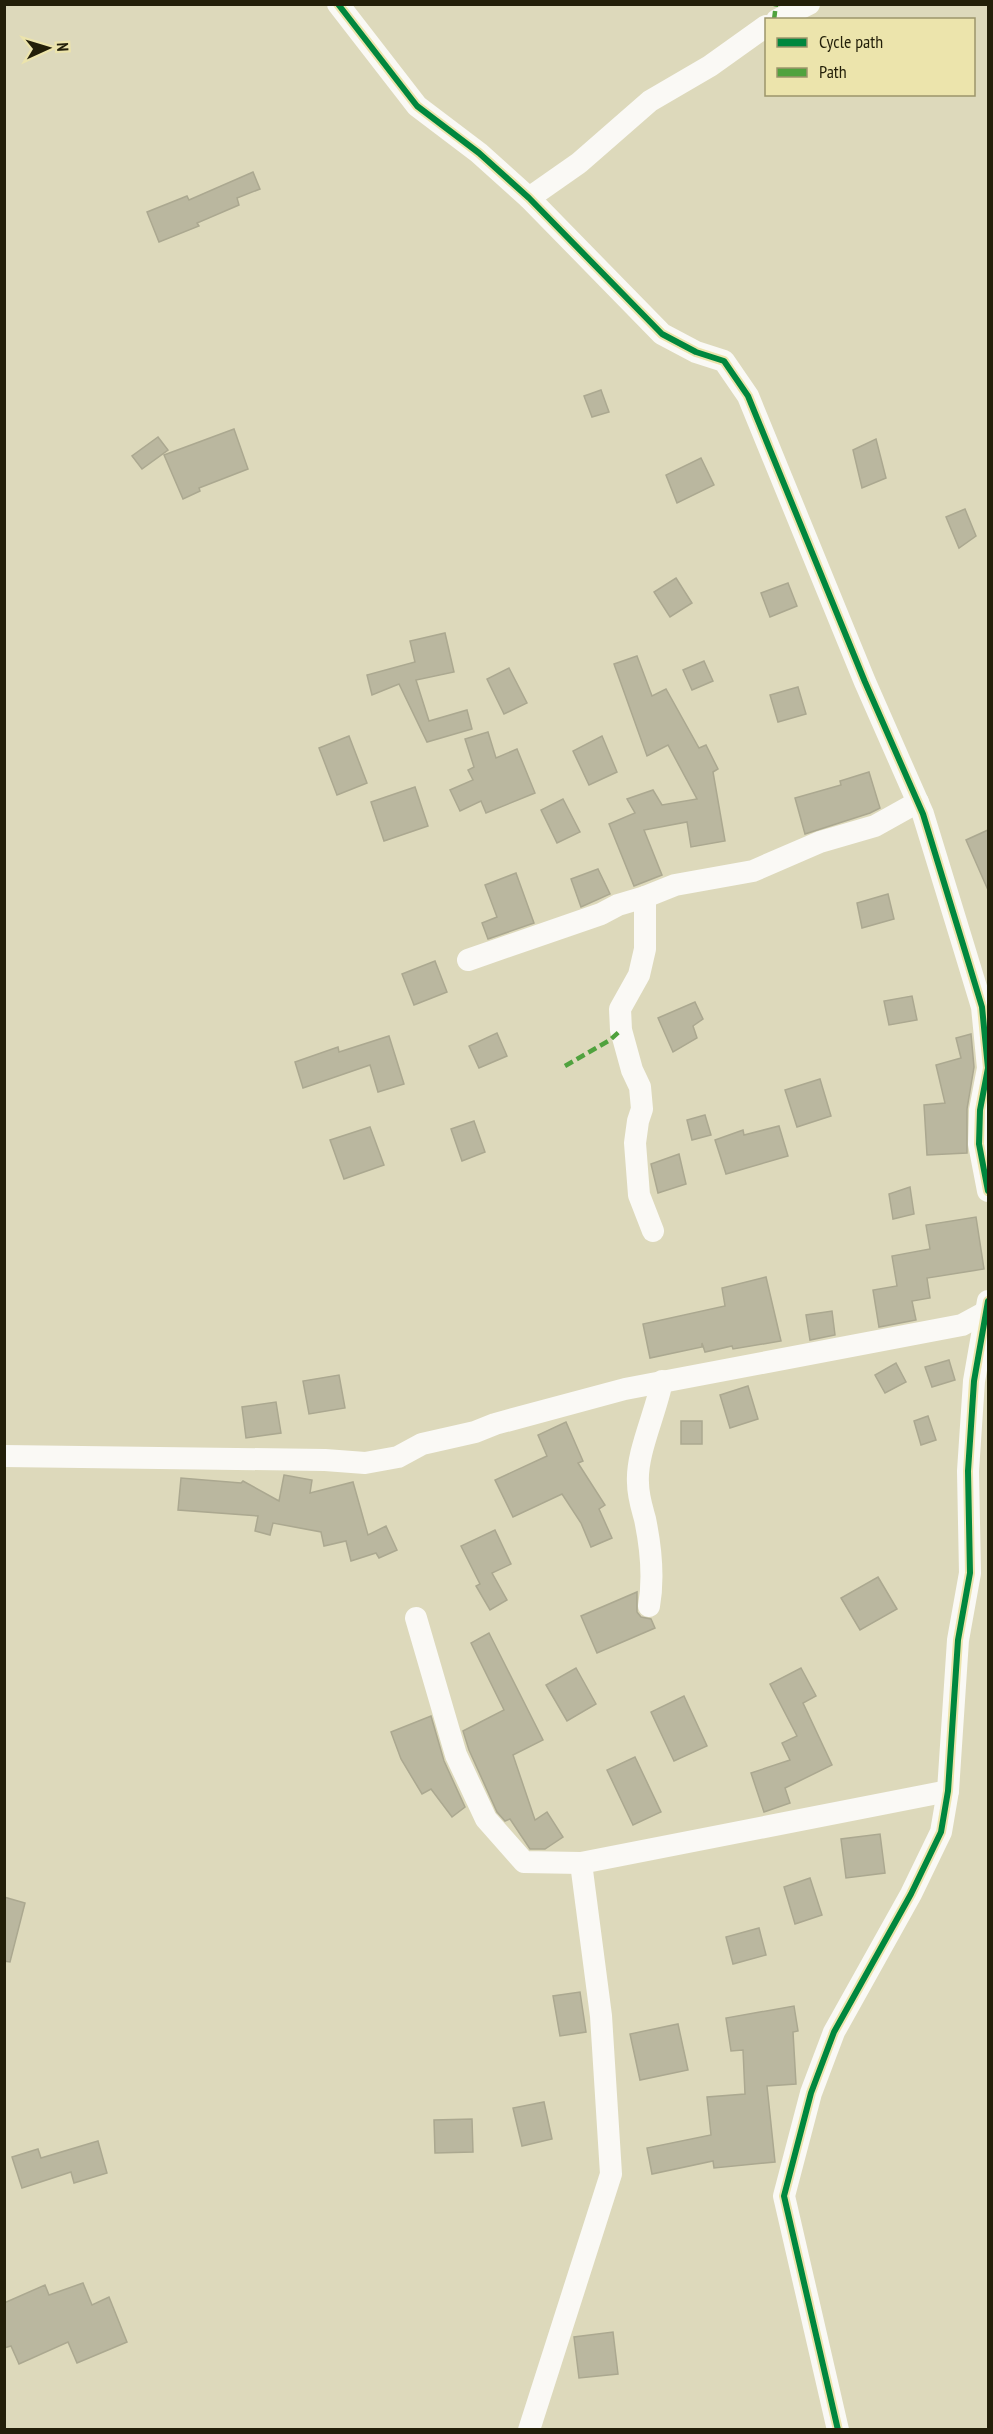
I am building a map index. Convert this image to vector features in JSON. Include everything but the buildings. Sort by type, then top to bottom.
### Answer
[{"type":"street","points":[[338,4],[417,106],[479,153],[529,198],[662,334],[696,352],[724,361],[748,396],[865,682],[918,802],[985,1002],[988,1068],[980,1110],[979,1144],[988,1191]]},
{"type":"street","points":[[781,18],[809,4]]},
{"type":"street","points":[[529,198],[579,163],[650,101],[710,66],[765,27]]},
{"type":"street","points":[[468,960],[601,914],[618,905],[675,885],[753,871],[820,842],[875,826],[918,802]]},
{"type":"street","points":[[645,897],[645,949],[639,975],[620,1009],[621,1030],[640,1087],[642,1109],[635,1143],[639,1196],[653,1231]]},
{"type":"street","points":[[4,1456],[325,1460],[365,1463],[398,1456],[422,1444],[475,1432],[530,1414],[662,1381],[962,1325],[988,1307]]},
{"type":"street","points":[[837,2430],[784,2196],[811,2093],[834,2032],[911,1894],[941,1832],[948,1791],[958,1640],[970,1573],[968,1471],[974,1380],[988,1307]]},
{"type":"street","points":[[649,1606],[652,1573],[638,1485],[638,1466],[657,1407],[662,1381]]},
{"type":"street","points":[[416,1618],[456,1755],[486,1819],[524,1862],[581,1863],[948,1791]]},
{"type":"street","points":[[529,2430],[611,2174],[600,2016],[581,1863]]},
{"type":"marked path","points":[[774,18],[776,4]]},
{"type":"marked path","points":[[565,1066],[610,1040],[621,1030]]},
{"type":"cycle path","points":[[338,4],[417,106],[479,153],[529,198],[662,334],[696,352],[724,361],[748,396],[865,682],[923,814],[982,1007],[988,1068],[980,1110],[979,1144],[988,1191]]},
{"type":"cycle path","points":[[838,2430],[784,2196],[811,2093],[834,2032],[911,1894],[941,1832],[948,1791],[958,1640],[970,1573],[968,1471],[974,1381],[988,1301]]}]
